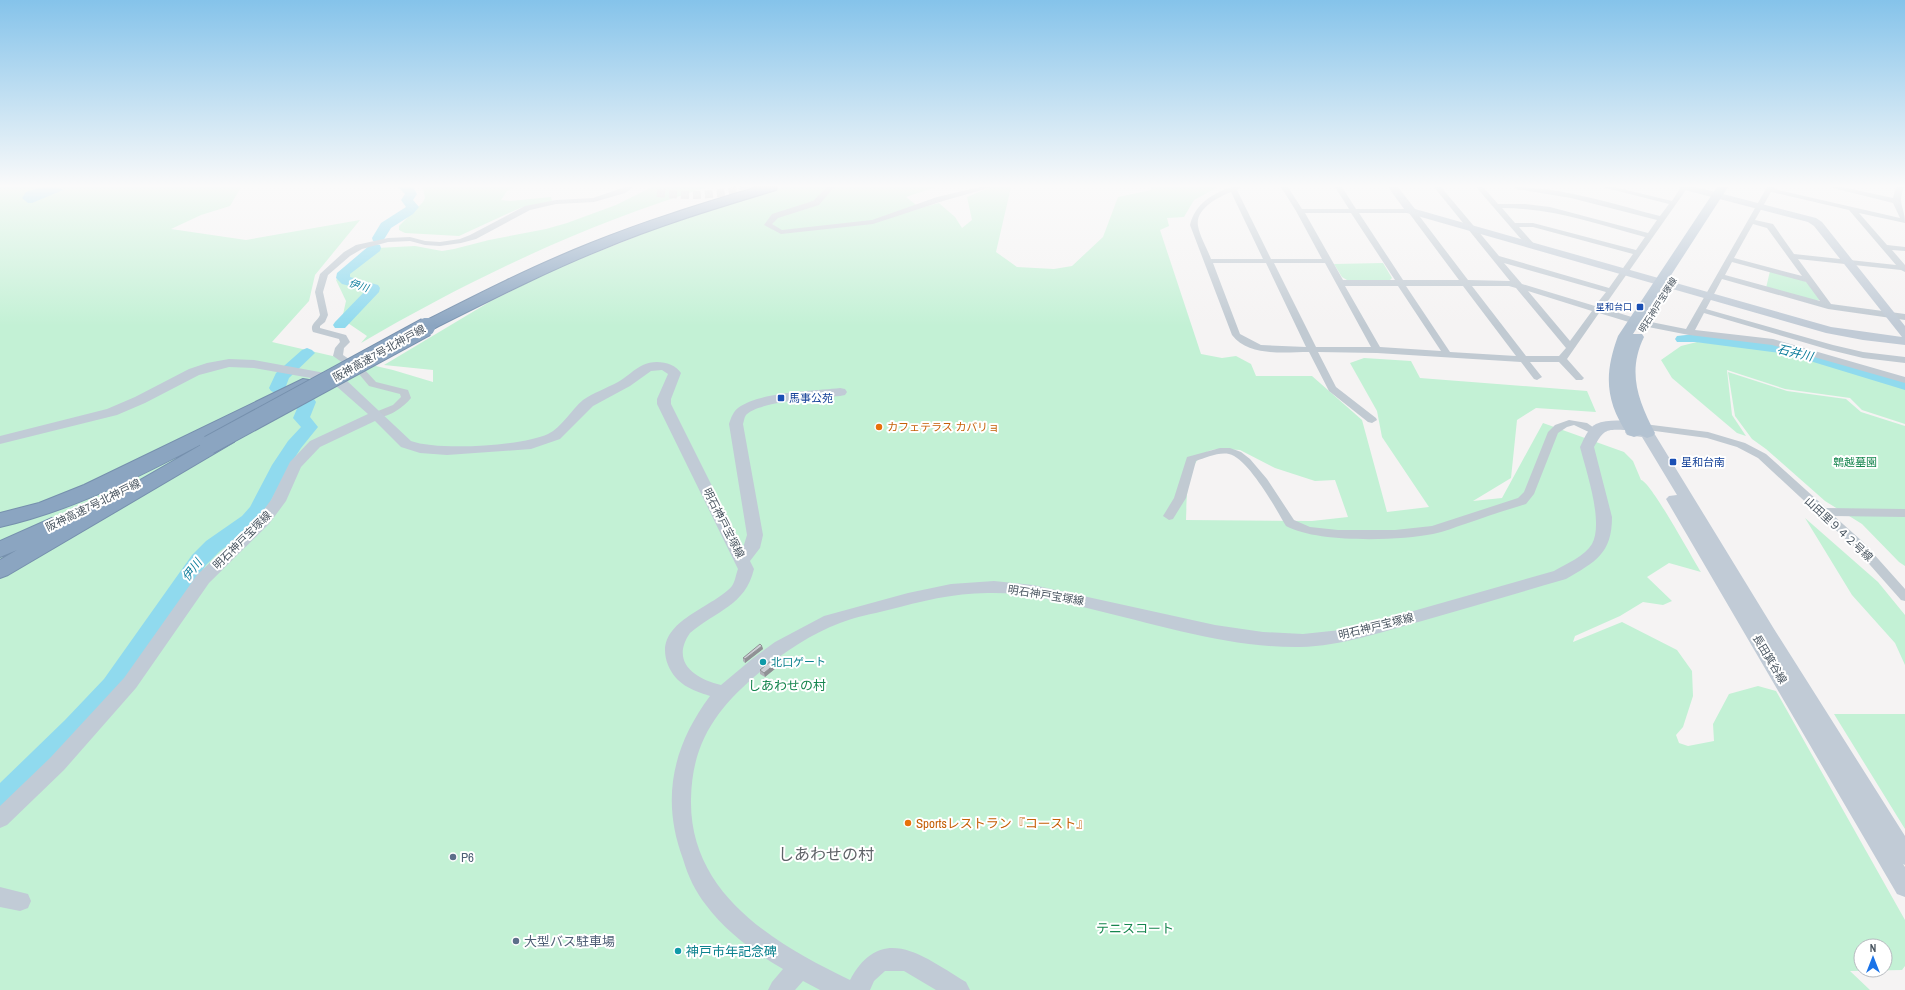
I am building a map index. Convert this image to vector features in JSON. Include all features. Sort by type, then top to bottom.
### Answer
[{"type":"highway","name":"阪神高速7号北神戸線","points":[[0,540],[277,408],[510,271],[595,233]]},
{"type":"highway","name":"阪神高速7号北神戸線","points":[[0,550],[105,499],[204,443],[303,378],[596,246],[631,233]]},
{"type":"highway","points":[[0,520],[31,512],[70,498],[204,443]]},
{"type":"highway","points":[[0,570],[204,443]]},
{"type":"main road","name":"明石神戸宝塚線","points":[[1639,429],[1631,399],[1628,371],[1629,356],[1636,339],[1640,322],[1698,233]]},
{"type":"street","points":[[0,440],[112,412],[140,400],[194,372],[212,366],[242,362],[278,368],[303,378],[340,382],[377,415],[396,406],[406,398],[405,392],[396,388],[384,388],[374,385],[368,381],[361,371],[338,356],[340,348],[345,342],[343,338],[316,330],[316,326],[322,320],[324,315],[319,292],[324,274],[359,248],[374,243],[410,239],[425,243],[440,244],[461,241],[480,233]]},
{"type":"street","points":[[1197,233],[1236,335],[1246,343],[1261,349],[1377,350],[1522,359],[1562,359],[1579,378]]},
{"type":"street","points":[[1255,233],[1311,350],[1332,389],[1372,420]]},
{"type":"street","points":[[1312,233],[1377,350]]},
{"type":"street","points":[[1368,233],[1447,354]]},
{"type":"street","points":[[1428,233],[1537,377]]},
{"type":"street","points":[[1476,233],[1570,347]]},
{"type":"street","points":[[1490,233],[1830,330],[1905,341]]},
{"type":"street","points":[[1520,233],[1531,245]]},
{"type":"street","points":[[1565,233],[1637,253]]},
{"type":"street","points":[[1642,233],[1649,236]]},
{"type":"street","points":[[1562,359],[1651,233]]},
{"type":"street","points":[[1689,332],[1708,295],[1744,233]]},
{"type":"street","points":[[1775,233],[1828,306]]},
{"type":"street","points":[[1825,233],[1846,262],[1905,334]]},
{"type":"street","points":[[1873,233],[1904,270]]},
{"type":"street","points":[[1885,247],[1905,249]]},
{"type":"street","points":[[1791,256],[1904,270]]},
{"type":"street","points":[[1497,258],[1611,291]]},
{"type":"street","points":[[1730,259],[1809,280]]},
{"type":"street","points":[[1207,261],[1327,261]]},
{"type":"street","points":[[1720,276],[1828,306],[1905,317]]},
{"type":"street","points":[[1340,283],[1510,283],[1597,311],[1640,322],[1689,332],[1773,342],[1905,380]]},
{"type":"street","points":[[1701,310],[1830,347],[1862,354],[1905,360]]},
{"type":"street","name":"明石神戸宝塚線","points":[[0,819],[57,764],[130,683],[203,579],[264,520],[278,501],[295,465],[315,444],[357,423],[377,415],[388,428],[406,444],[420,449],[441,451],[531,445],[555,436],[588,403],[625,383],[648,367],[664,366],[671,369],[675,374],[664,399],[664,404],[746,569],[738,590],[729,598],[705,612],[684,630],[676,641],[674,657],[679,672],[688,680],[702,687],[725,693],[747,673],[791,641],[830,620],[896,602],[962,588],[993,587],[1029,590],[1223,632],[1262,638],[1290,640],[1320,639],[1350,635],[1510,590],[1560,575],[1584,562],[1599,548],[1604,529],[1604,516],[1588,447],[1595,432]]},
{"type":"street","points":[[742,560],[752,548],[755,535],[736,424],[738,416],[743,411],[763,403],[840,392]]},
{"type":"street","points":[[1169,516],[1180,498],[1191,459],[1215,452],[1232,451],[1243,458],[1253,468],[1290,523],[1299,528],[1338,534],[1395,534],[1433,530],[1522,501],[1529,494],[1553,432],[1560,426],[1573,422],[1584,425],[1595,432],[1639,429]]},
{"type":"street","name":"山田里９４２号線","points":[[1639,429],[1724,443],[1749,453],[1769,464],[1859,544],[1905,597]]},
{"type":"street","name":"長田箕谷線","points":[[1639,429],[1905,856]]},
{"type":"street","name":"長田箕谷線","points":[[1639,429],[1905,887]]},
{"type":"street","points":[[1823,512],[1905,513]]},
{"type":"street","points":[[725,693],[716,702],[701,726],[687,755],[682,784],[682,818],[693,862],[711,896],[766,946],[799,968],[845,990]]},
{"type":"street","points":[[857,990],[866,973],[881,960],[907,960],[958,990]]},
{"type":"street","points":[[780,990],[799,968]]},
{"type":"green space","name":"しあわせの村","points":[[0,233],[200,233],[246,240],[285,233],[349,233],[315,275],[309,301],[272,342],[393,370],[433,382],[433,370],[384,365],[491,301],[560,267],[644,233],[1000,233],[996,252],[1017,267],[1054,269],[1072,266],[1103,237],[1104,233],[1161,233],[1201,354],[1222,358],[1236,356],[1251,364],[1256,376],[1312,376],[1362,420],[1387,512],[1429,507],[1382,437],[1377,411],[1350,363],[1364,358],[1411,361],[1420,378],[1587,391],[1596,412],[1536,408],[1517,420],[1511,478],[1473,501],[1502,498],[1543,423],[1624,452],[1633,461],[1641,480],[1646,484],[1662,506],[1701,572],[1669,563],[1647,577],[1672,601],[1663,605],[1643,602],[1620,616],[1575,636],[1573,642],[1622,622],[1677,650],[1692,671],[1693,696],[1683,727],[1676,735],[1679,743],[1688,746],[1714,741],[1713,724],[1729,694],[1758,686],[1776,691],[1905,920],[1905,966],[1902,970],[1893,970],[1893,938],[1853,938],[1853,971],[1850,971],[1853,974],[1853,978],[1857,978],[1870,990],[0,990]],"holes":[[[1212,450],[1240,450],[1275,468],[1315,481],[1335,480],[1348,517],[1312,521],[1186,520],[1187,492],[1191,472],[1195,463],[1201,456]]]},
{"type":"green space","points":[[409,233],[465,233],[459,236]]},
{"type":"green space","points":[[524,233],[580,233],[487,275],[402,319],[361,343],[367,336],[342,319],[346,301],[336,280],[352,263],[377,248],[415,246],[442,251]]},
{"type":"green space","points":[[1383,263],[1392,278],[1390,280],[1347,280],[1342,277],[1334,264]]},
{"type":"green space","points":[[1770,271],[1801,279],[1808,283],[1820,300],[1815,301],[1766,288]]},
{"type":"green space","points":[[1697,342],[1784,350],[1905,385],[1905,424],[1862,410],[1850,398],[1785,389],[1727,370],[1732,415],[1746,436],[1737,433],[1672,378],[1661,360],[1681,346]]},
{"type":"green space","name":"鵯越墓園","points":[[1728,372],[1787,391],[1846,399],[1861,412],[1905,426],[1905,566],[1899,562],[1862,524],[1825,501],[1766,449],[1752,439],[1735,416]]},
{"type":"green space","points":[[1805,518],[1878,582],[1905,615],[1905,665],[1895,643],[1852,595]]},
{"type":"green space","points":[[1834,714],[1905,714],[1905,829]]},
{"type":"building","points":[[760,644],[762,646],[745,659],[743,658]]},
{"type":"building","points":[[777,656],[781,659],[764,673],[760,670]]},
{"type":"waterway","name":"伊川","points":[[378,238],[382,233]]},
{"type":"waterway","name":"伊川","points":[[340,325],[372,292],[373,288],[347,281],[343,278],[344,273],[375,248]]},
{"type":"waterway","name":"石井川","points":[[1682,339],[1695,338],[1789,350],[1905,385]]},
{"type":"waterway","name":"伊川","points":[[0,799],[73,727],[112,685],[199,560],[213,546],[249,520],[258,510],[281,465],[294,445],[310,427],[301,418],[308,402],[277,388],[282,376],[307,353]]},
{"type":"place","name":"星和台口","points":[[1640,307]]},
{"type":"place","name":"馬事公苑","points":[[781,398]]},
{"type":"place","name":"カフェテラス カバリョ","points":[[879,427]]},
{"type":"place","name":"星和台南","points":[[1673,462]]},
{"type":"place","name":"北口ゲート","points":[[763,662]]},
{"type":"place","name":"Sportsレストラン『コースト』","points":[[908,823]]},
{"type":"place","name":"P6","points":[[453,857]]},
{"type":"place","name":"大型バス駐車場","points":[[516,941]]},
{"type":"place","name":"神戸市年記念碑","points":[[678,951]]},
{"type":"district","name":"しあわせの村","points":[[826,854]]},
{"type":"park label","name":"テニスコート","points":[[1135,928]]}]
